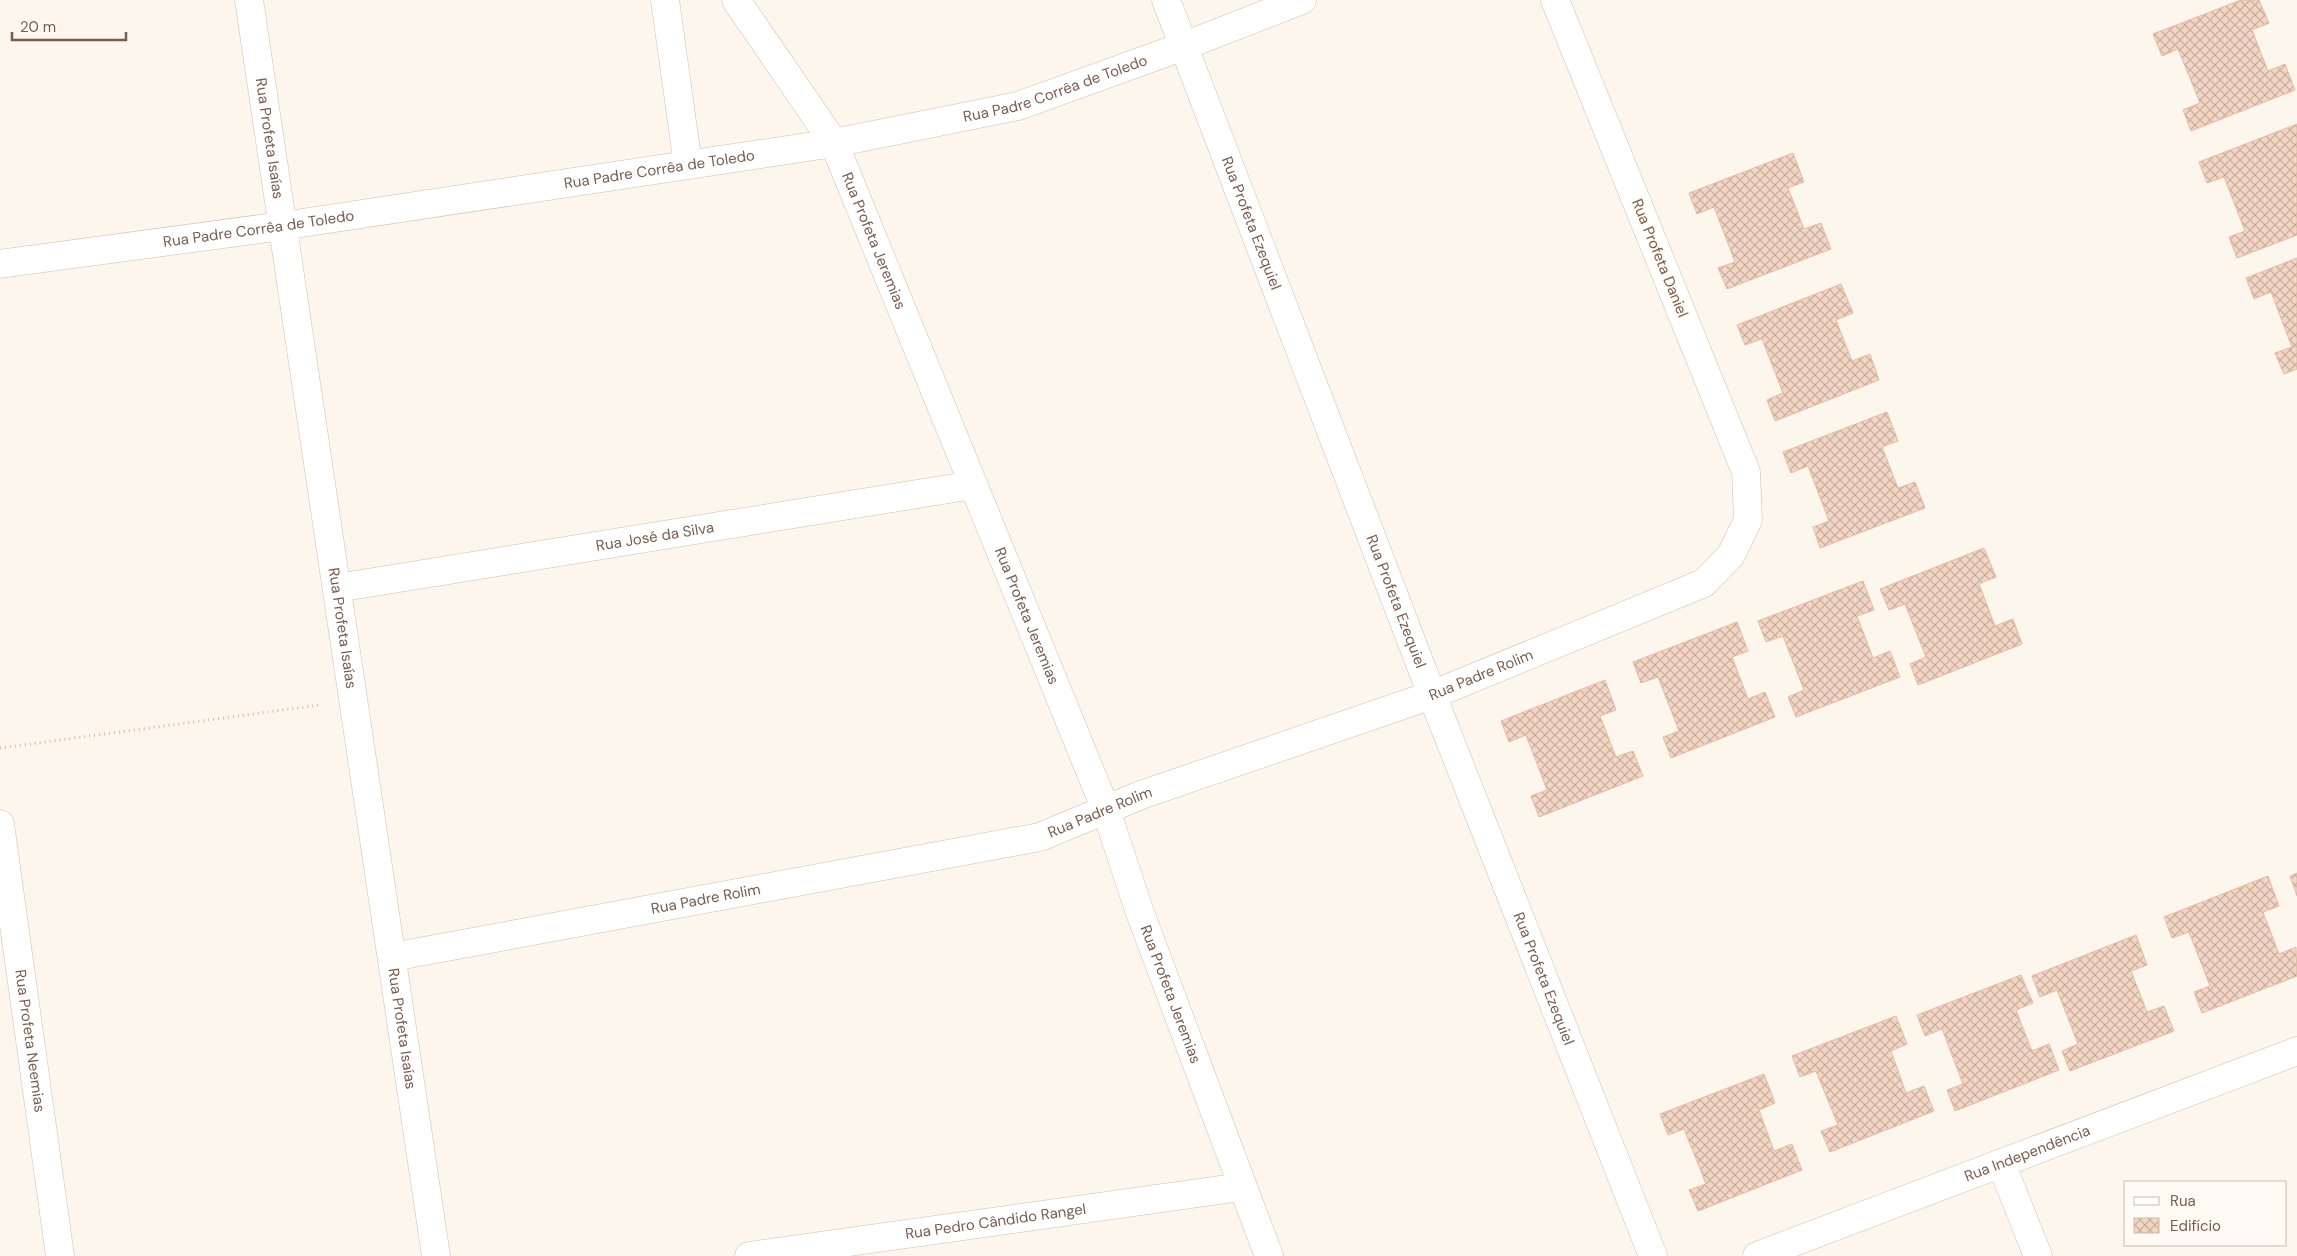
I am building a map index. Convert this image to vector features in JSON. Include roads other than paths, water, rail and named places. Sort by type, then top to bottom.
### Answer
[{"type":"street","name":"Rua Profeta Isaías","points":[[249,0],[436,1256]]},
{"type":"street","points":[[665,0],[688,165]]},
{"type":"street","name":"Rua Profeta Jeremias","points":[[736,0],[834,143],[1106,810],[1139,910],[1241,1187],[1269,1256]]},
{"type":"street","name":"Rua Profeta Ezequiel","points":[[1166,0],[1432,695],[1654,1256]]},
{"type":"street","name":"Rua Padre Corrêa de Toledo","points":[[0,264],[282,226],[834,143],[1018,106],[1184,46],[1302,0]]},
{"type":"street","name":"Rua Profeta Daniel","points":[[1555,0],[1746,472],[1748,520]]},
{"type":"street","name":"Rua José da Silva","points":[[338,588],[974,485]]},
{"type":"street","name":"Rua Padre Rolim","points":[[392,957],[1040,837],[1141,795],[1432,695],[1704,583],[1730,555],[1748,520]]},
{"type":"street","name":"Rua Profeta Neemias","points":[[0,824],[60,1256]]},
{"type":"street","name":"Rua Independência","points":[[1757,1256],[2297,1051]]},
{"type":"street","points":[[2001,1163],[2038,1256]]},
{"type":"street","name":"Rua Pedro Cândido Rangel","points":[[749,1256],[1241,1187]]}]
